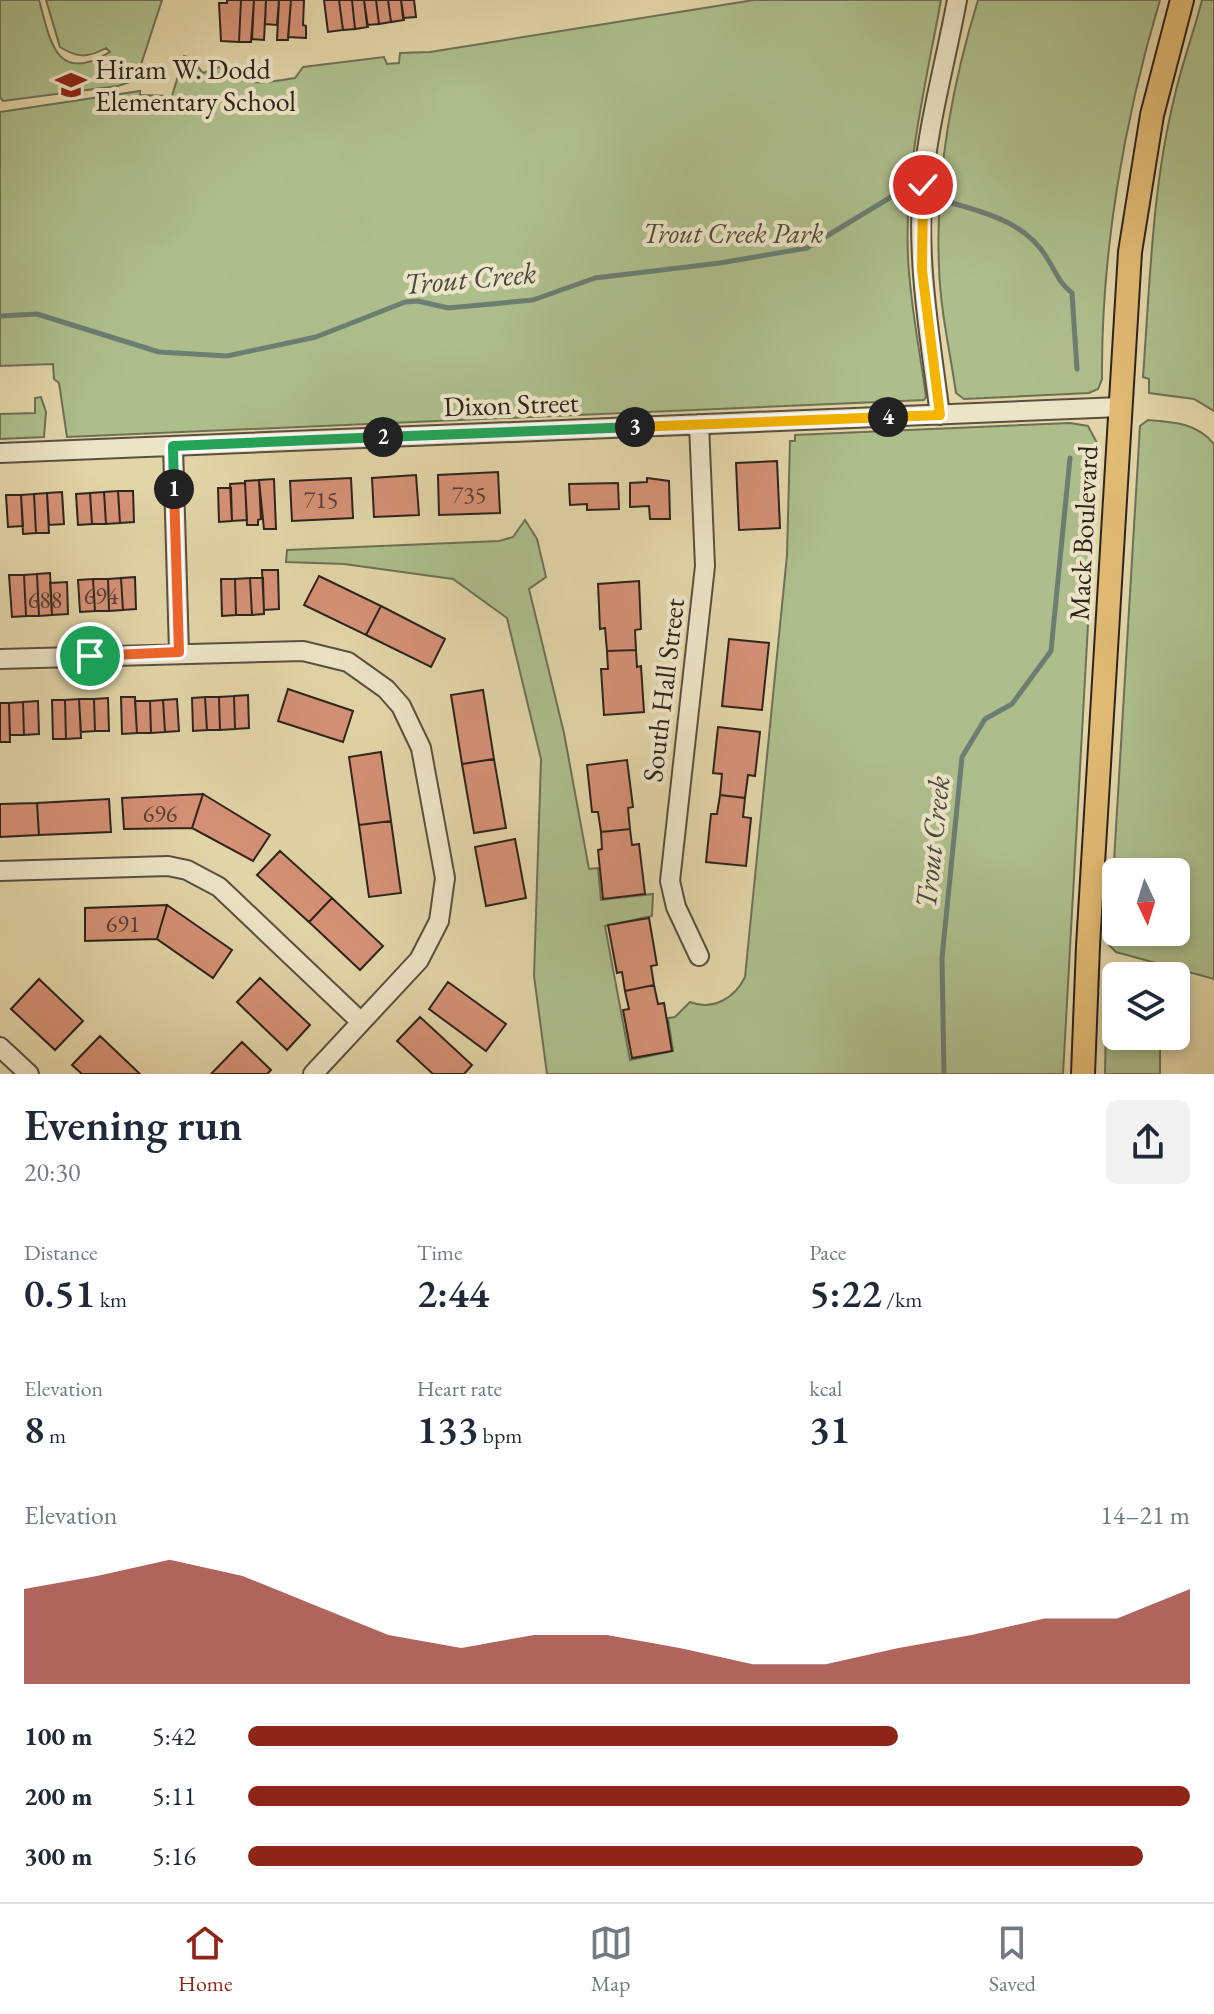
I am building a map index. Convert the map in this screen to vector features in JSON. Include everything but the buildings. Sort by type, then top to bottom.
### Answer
[{"type":"main road","name":"Mack Boulevard","points":[[1083,1074],[1130,252],[1140,175],[1162,69],[1182,0]]},
{"type":"street","points":[[940,415],[926,311],[921,229],[925,166],[957,0]]},
{"type":"street","name":"Dixon Street","points":[[0,453],[1120,407]]},
{"type":"street","name":"South Hall Street","points":[[699,424],[705,566],[670,881],[676,907],[699,956]]},
{"type":"street","points":[[173,446],[179,652]]},
{"type":"street","points":[[0,659],[303,651],[348,662],[386,689],[413,727],[421,748],[443,857],[444,900],[431,942],[419,960],[313,1074]]},
{"type":"street","points":[[0,871],[168,866],[196,874],[219,887],[361,1022]]},
{"type":"street","points":[[0,1047],[29,1074]]},
{"type":"green space","points":[[0,0],[39,0],[52,43],[66,61],[77,64],[110,52],[106,48],[83,55],[60,47],[46,0],[162,0],[136,80],[118,86],[3,101],[0,97]]},
{"type":"green space","name":"Trout Creek Park","points":[[754,0],[941,0],[917,127],[909,192],[909,275],[924,400],[67,437],[53,364],[0,366],[0,112],[140,91],[140,95],[172,96],[184,56],[191,58],[203,73],[222,66],[235,66],[235,78],[249,82],[273,81],[295,78],[303,67],[384,57],[387,64],[399,63],[400,53],[430,52]]},
{"type":"green space","points":[[978,0],[1160,0],[1136,92],[1117,187],[1106,284],[1102,379],[1098,389],[1089,393],[964,399],[956,393],[943,314],[938,232],[947,131],[960,65]]},
{"type":"green space","points":[[1202,0],[1214,0],[1214,411],[1194,399],[1149,393],[1149,379],[1143,377],[1161,164],[1178,83]]},
{"type":"green space","points":[[41,397],[46,412],[44,437],[0,439],[0,414],[35,413],[35,398]]},
{"type":"green space","points":[[1148,420],[1193,428],[1214,444],[1214,979],[1190,972],[1190,962],[1152,962],[1116,952],[1110,946],[1190,946],[1190,858],[1114,858],[1140,426]]},
{"type":"green space","points":[[1070,423],[1088,426],[1098,445],[1063,1074],[547,1074],[534,976],[541,759],[507,618],[453,579],[344,564],[286,562],[287,550],[499,541],[513,537],[525,520],[537,539],[546,577],[529,589],[564,733],[589,869],[598,868],[601,900],[653,894],[652,916],[605,926],[630,1060],[673,1051],[668,1018],[675,1017],[690,1002],[707,1005],[722,1001],[735,991],[745,977],[787,555],[790,441],[795,441],[795,435]]},
{"type":"green space","points":[[1106,1050],[1160,1050],[1160,1074],[1105,1074]]},
{"type":"waterway","name":"Trout Creek","points":[[0,316],[37,314],[159,352],[227,356],[316,337],[405,302],[418,301],[448,308],[533,300],[595,278],[720,263],[807,248],[891,197]]},
{"type":"waterway","name":"Trout Creek","points":[[952,203],[1006,222],[1039,246],[1072,293],[1077,369]]},
{"type":"waterway","name":"Trout Creek","points":[[944,1074],[942,958],[962,757],[985,719],[1012,704],[1051,651],[1070,458]]},
{"type":"place","name":"Hiram W. Dodd Elementary School","points":[[71,85]]},
{"type":"route","points":[[90,656],[179,652],[173,446],[940,415],[922,270],[923,185]]}]
